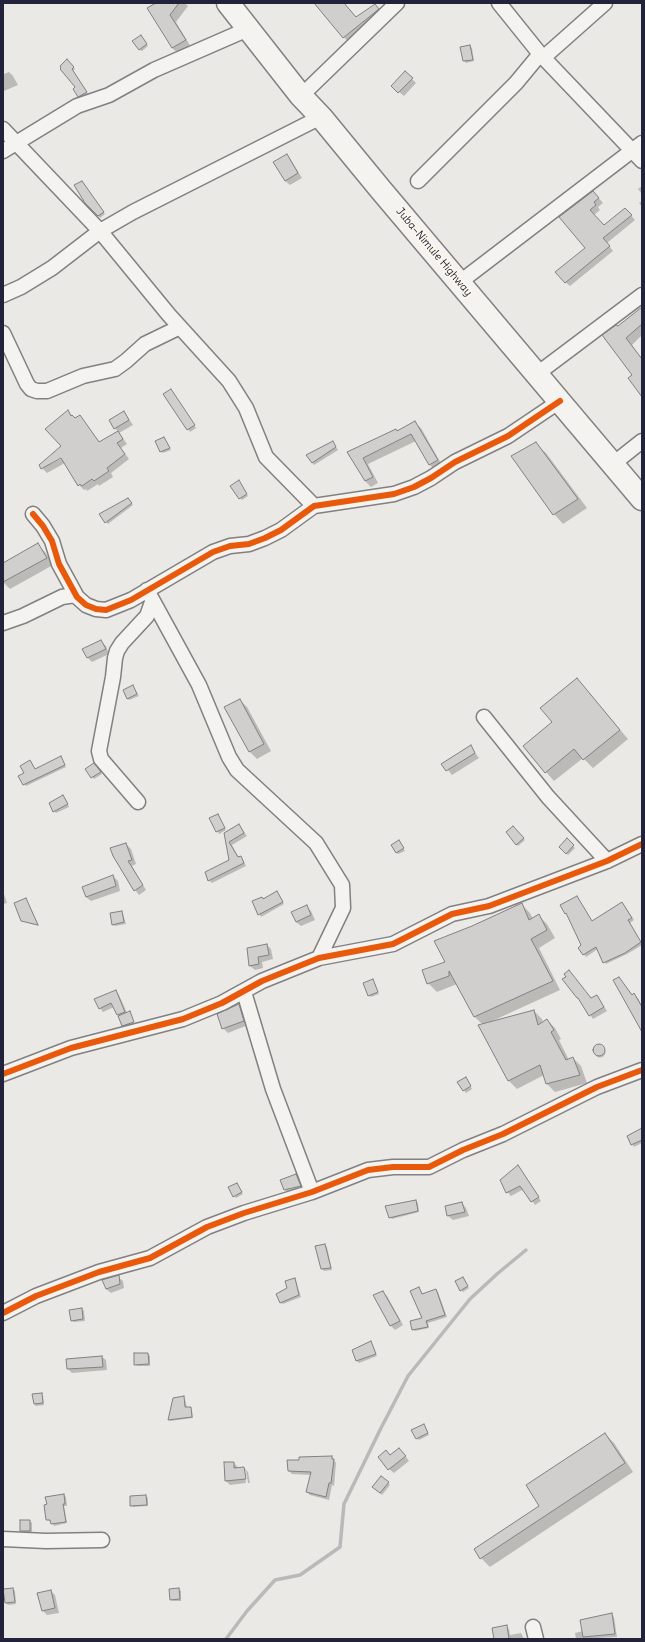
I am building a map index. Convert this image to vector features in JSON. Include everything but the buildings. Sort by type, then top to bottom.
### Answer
[{"type":"main road","name":"Juba–Nimule Highway","points":[[228,3],[301,96],[321,117],[642,499]]},
{"type":"street","points":[[301,96],[397,3]]},
{"type":"street","points":[[460,282],[639,151],[542,56],[499,3]]},
{"type":"street","points":[[418,181],[542,56],[604,3]]},
{"type":"street","points":[[3,151],[77,106],[109,95],[154,70],[248,30]]},
{"type":"street","points":[[3,295],[21,287],[52,268],[100,231],[152,201],[256,151],[321,117]]},
{"type":"street","points":[[3,129],[100,231],[180,327],[229,381],[246,408],[266,457],[314,506]]},
{"type":"street","points":[[537,374],[642,295]]},
{"type":"street","points":[[3,333],[27,384],[31,389],[37,391],[47,391],[83,376],[115,369],[145,344],[180,327]]},
{"type":"street","points":[[33,514],[43,526],[52,542],[58,564],[75,595],[86,605],[96,610],[106,610],[149,596],[184,570],[213,552],[230,546],[249,544],[276,532],[314,506],[394,494],[414,487],[455,462],[508,436],[560,401]]},
{"type":"street","points":[[613,464],[642,441]]},
{"type":"street","points":[[3,623],[23,616],[62,597],[75,595]]},
{"type":"street","points":[[138,802],[107,766],[101,758],[99,751],[117,651],[122,643],[147,616],[149,596]]},
{"type":"street","points":[[149,596],[199,685],[229,757],[237,770],[316,843],[342,885],[343,908],[319,958]]},
{"type":"street","points":[[484,717],[548,796],[607,861]]},
{"type":"street","points":[[3,1074],[71,1048],[183,1019],[222,1004],[262,981],[319,958],[393,944],[452,914],[489,906],[607,861],[642,844]]},
{"type":"street","points":[[244,992],[273,1089],[312,1192]]},
{"type":"street","points":[[3,1313],[36,1296],[99,1272],[150,1258],[207,1227],[244,1213],[312,1192],[368,1170],[393,1167],[429,1167],[463,1150],[503,1134],[597,1087],[642,1070]]},
{"type":"street","points":[[3,1539],[46,1541],[102,1540]]},
{"type":"waterway","points":[[226,1639],[247,1611],[275,1580],[300,1575],[340,1547],[344,1504],[408,1376],[470,1299],[526,1250]]},
{"type":"cycle path","points":[[33,514],[43,526],[52,541],[59,564],[77,597],[86,605],[96,609],[106,610],[131,600],[213,552],[230,546],[249,544],[265,538],[281,530],[314,506],[394,494],[414,487],[455,462],[508,436],[560,401]]},
{"type":"cycle path","points":[[3,1074],[71,1048],[183,1019],[222,1003],[262,981],[319,958],[393,944],[452,914],[489,906],[607,861],[642,844]]},
{"type":"cycle path","points":[[3,1313],[36,1296],[99,1272],[150,1258],[207,1227],[244,1213],[312,1192],[368,1170],[393,1167],[429,1167],[463,1150],[503,1134],[597,1087],[642,1070]]}]
